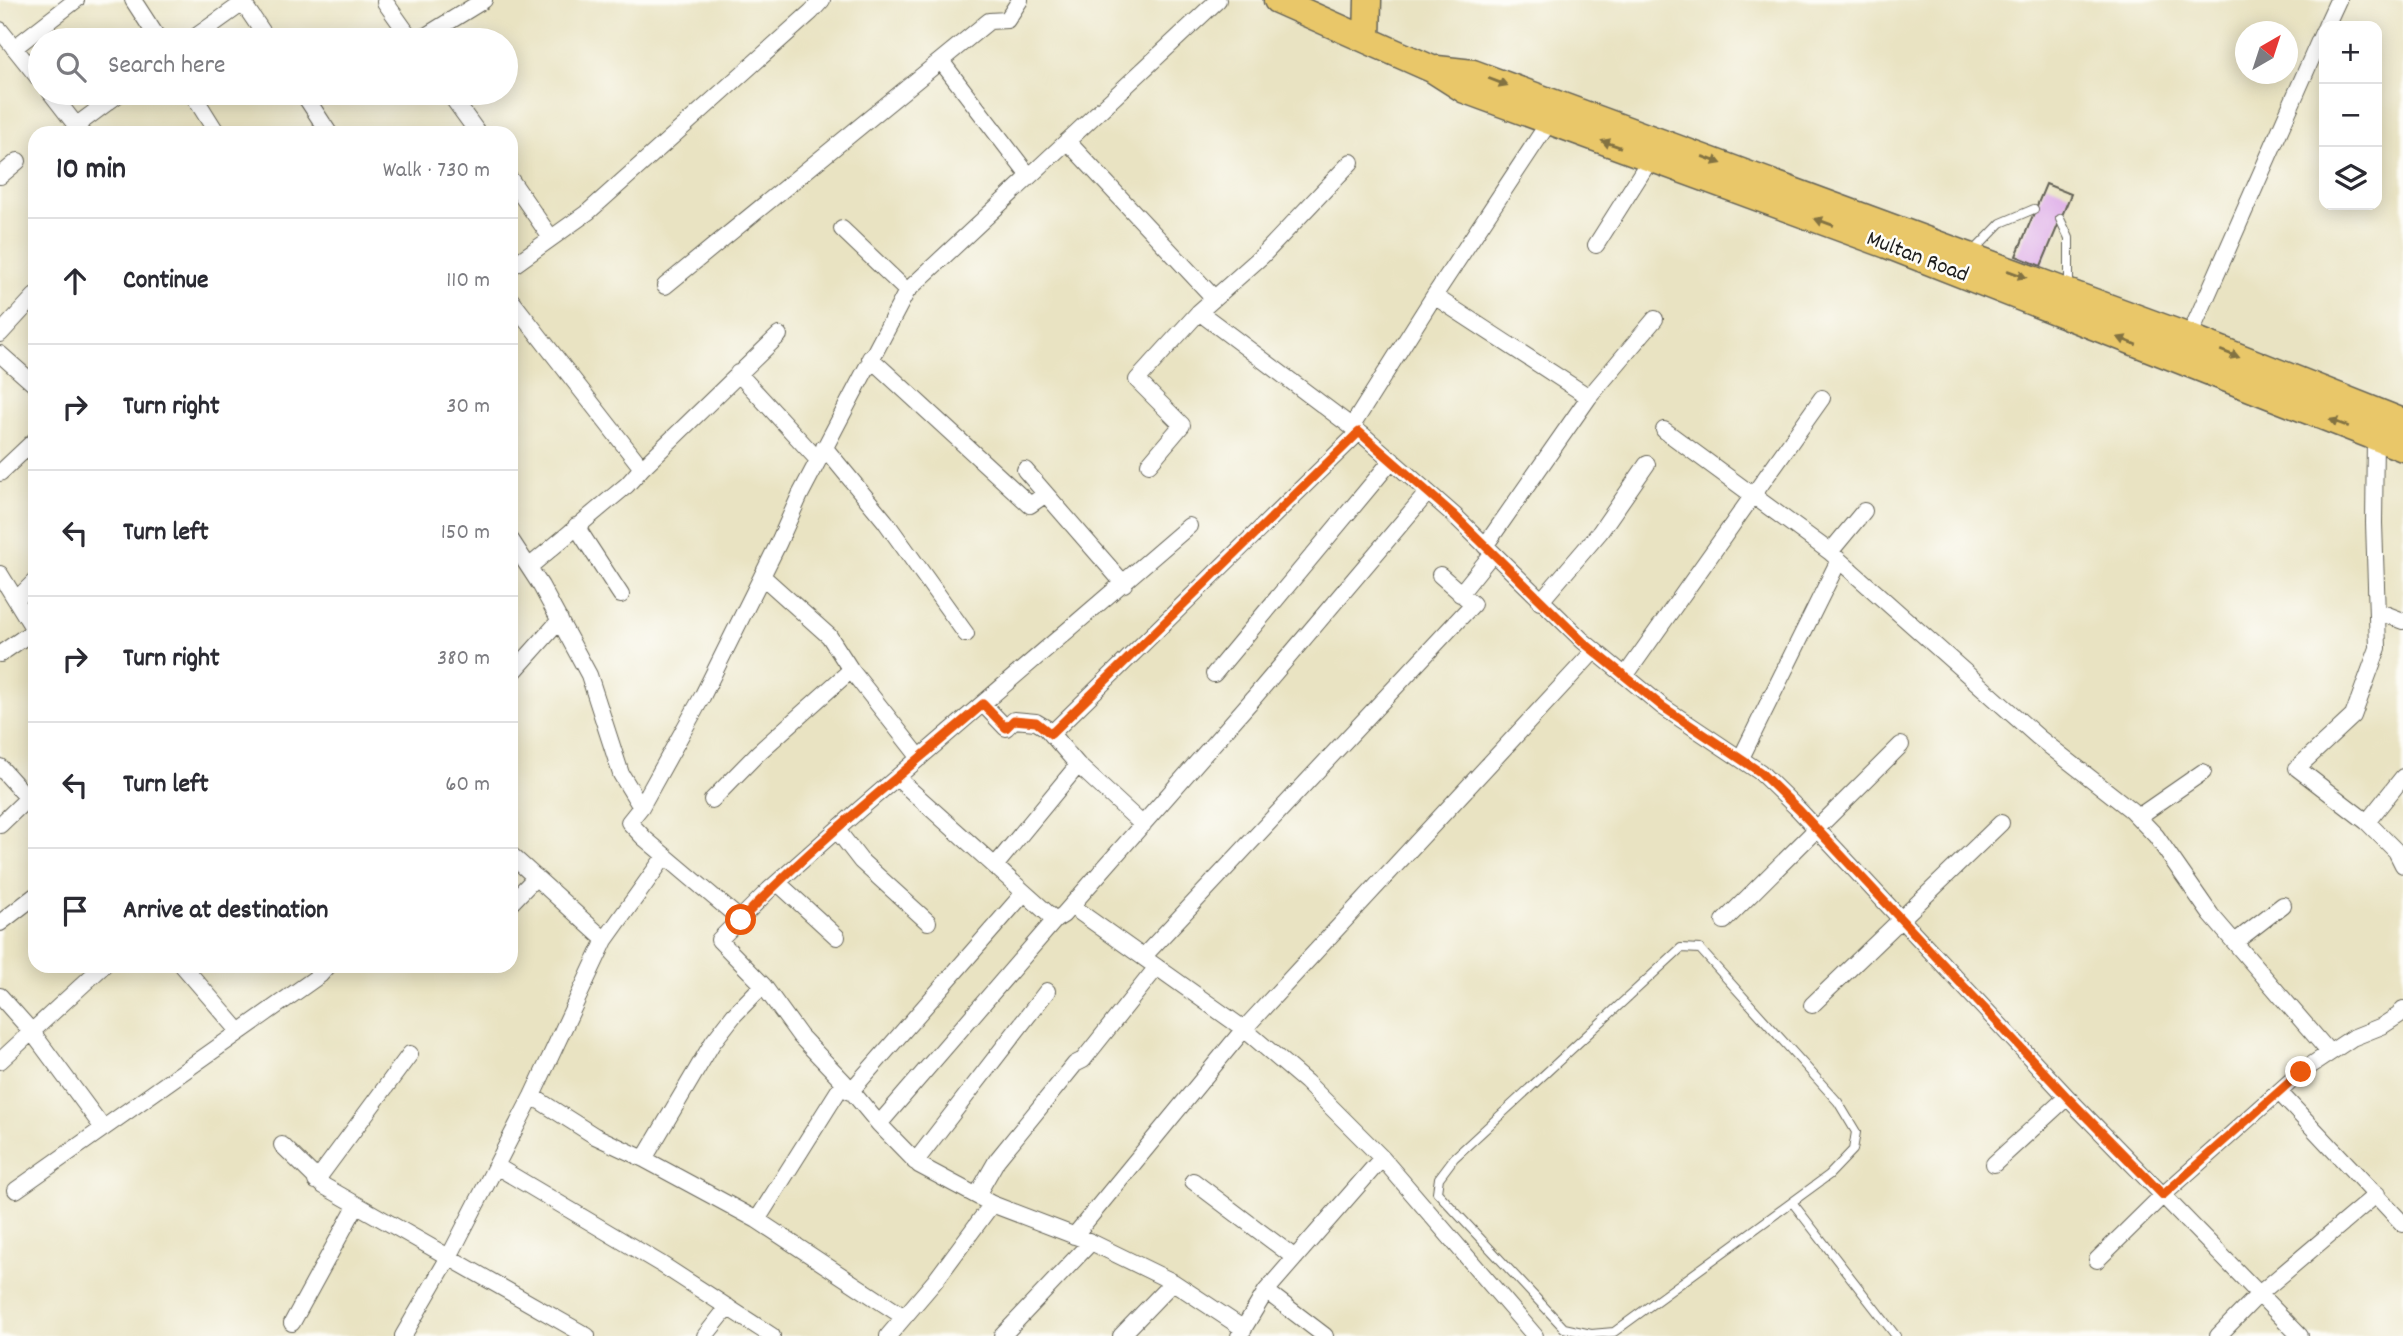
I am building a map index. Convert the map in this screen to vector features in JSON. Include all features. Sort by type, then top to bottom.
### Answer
[{"type":"main road","points":[[1367,39],[1368,0]]},
{"type":"main road","name":"Multan Road","points":[[1290,3],[1432,69],[1465,90],[1887,245],[2403,448]]},
{"type":"main road","name":"Multan Road","points":[[1432,69],[1473,73],[2189,337],[2403,422]]},
{"type":"street","points":[[40,28],[76,0]]},
{"type":"street","points":[[133,0],[151,28]]},
{"type":"street","points":[[438,28],[484,0]]},
{"type":"street","points":[[518,262],[588,212],[822,0]]},
{"type":"street","points":[[665,286],[989,21],[1007,20],[1020,0]]},
{"type":"street","points":[[741,920],[629,822],[641,807],[702,697],[821,453],[907,291],[1218,0]]},
{"type":"street","points":[[2328,21],[2337,0]]},
{"type":"street","points":[[208,28],[245,1],[261,28]]},
{"type":"street","points":[[386,2],[404,28]]},
{"type":"street","points":[[0,30],[28,65]]},
{"type":"street","points":[[15,48],[28,38]]},
{"type":"street","points":[[2189,337],[2319,42]]},
{"type":"street","points":[[941,61],[1029,176]]},
{"type":"street","points":[[60,105],[77,126]]},
{"type":"street","points":[[82,126],[106,105]]},
{"type":"street","points":[[200,105],[213,126]]},
{"type":"street","points":[[311,105],[324,126]]},
{"type":"street","points":[[458,105],[473,126]]},
{"type":"street","points":[[1051,734],[1355,429],[1434,296],[1549,122]]},
{"type":"street","points":[[1068,141],[1214,298]]},
{"type":"street","points":[[1595,246],[1651,158]]},
{"type":"street","points":[[0,176],[18,161]]},
{"type":"street","points":[[1149,464],[1182,425],[1137,380],[1199,312],[1262,256],[1351,162]]},
{"type":"street","points":[[518,190],[551,238]]},
{"type":"street","points":[[842,229],[907,291]]},
{"type":"street","points":[[1434,296],[1589,397]]},
{"type":"street","points":[[0,334],[28,304]]},
{"type":"street","points":[[518,309],[642,468]]},
{"type":"street","points":[[1199,312],[1392,460],[1594,651],[1663,707],[1760,772],[1818,829],[2067,1097],[2300,1336]]},
{"type":"street","points":[[1460,594],[1589,397],[1655,319]]},
{"type":"street","points":[[529,567],[627,485],[779,335]]},
{"type":"street","points":[[0,354],[28,379]]},
{"type":"street","points":[[870,358],[1030,505],[1046,494]]},
{"type":"street","points":[[738,373],[821,453],[884,521],[967,634]]},
{"type":"street","points":[[1625,676],[1822,398]]},
{"type":"street","points":[[1664,430],[1835,556],[2038,737],[2138,817],[2156,836],[2211,915],[2329,1052]]},
{"type":"street","points":[[2375,437],[2374,523],[2378,648],[2353,716],[2297,768],[2368,822],[2396,851],[2403,865]]},
{"type":"street","points":[[0,472],[28,446]]},
{"type":"street","points":[[1214,674],[1392,460]]},
{"type":"street","points":[[1540,601],[1600,532],[1647,464]]},
{"type":"street","points":[[1025,470],[1124,584]]},
{"type":"street","points":[[879,1125],[1055,920],[1071,906],[1143,825],[1428,492]]},
{"type":"street","points":[[1741,758],[1835,556],[1864,512]]},
{"type":"street","points":[[576,526],[621,596]]},
{"type":"street","points":[[1189,526],[837,830],[719,940],[763,985],[800,1036],[915,1162],[992,1204],[1091,1242],[1173,1282],[1241,1333],[1266,1292],[1382,1158]]},
{"type":"street","points":[[518,550],[589,675],[621,774],[641,807]]},
{"type":"street","points":[[0,574],[28,620]]},
{"type":"street","points":[[1143,957],[1473,604],[1440,575]]},
{"type":"street","points":[[762,576],[828,636],[851,670],[920,758]]},
{"type":"street","points":[[16,600],[28,588]]},
{"type":"street","points":[[2377,611],[2403,621]]},
{"type":"street","points":[[518,667],[560,620]]},
{"type":"street","points":[[0,654],[28,636]]},
{"type":"street","points":[[1074,1236],[1244,1029],[1594,651]]},
{"type":"street","points":[[712,800],[758,753],[851,670]]},
{"type":"street","points":[[983,704],[1006,728],[1014,720],[1036,722],[1143,825]]},
{"type":"street","points":[[1724,921],[1901,746]]},
{"type":"street","points":[[995,866],[1078,765]]},
{"type":"street","points":[[0,767],[28,798]]},
{"type":"street","points":[[2138,817],[2203,772]]},
{"type":"street","points":[[2368,822],[2403,777]]},
{"type":"street","points":[[897,778],[1055,920]]},
{"type":"street","points":[[0,825],[28,805]]},
{"type":"street","points":[[1812,1005],[2001,823]]},
{"type":"street","points":[[837,830],[861,861],[928,922]]},
{"type":"street","points":[[407,1334],[532,1096],[605,940],[665,856]]},
{"type":"street","points":[[518,861],[605,940]]},
{"type":"street","points":[[518,896],[536,877]]},
{"type":"street","points":[[778,883],[837,937]]},
{"type":"street","points":[[757,1220],[847,1087],[1024,893]]},
{"type":"street","points":[[0,923],[28,901]]},
{"type":"street","points":[[2235,942],[2283,905]]},
{"type":"street","points":[[1071,906],[1244,1029],[1306,1082],[1382,1158],[1535,1336]]},
{"type":"street","points":[[977,1195],[997,1160],[1075,1065],[1083,1060],[1157,967]]},
{"type":"street","points":[[0,1061],[95,973]]},
{"type":"street","points":[[189,973],[239,1031]]},
{"type":"street","points":[[16,1189],[239,1031],[315,973]]},
{"type":"street","points":[[644,1159],[713,1042],[763,985]]},
{"type":"street","points":[[915,1162],[1047,991]]},
{"type":"street","points":[[0,996],[32,1032],[103,1128]]},
{"type":"street","points":[[2097,1260],[2163,1195],[2279,1091],[2329,1052],[2382,1026],[2399,1015],[2403,1009]]},
{"type":"street","points":[[316,1181],[410,1054]]},
{"type":"street","points":[[2279,1091],[2403,1224]]},
{"type":"street","points":[[532,1096],[595,1136],[644,1159],[757,1220],[904,1317]]},
{"type":"street","points":[[1994,1164],[2067,1097]]},
{"type":"street","points":[[282,1144],[316,1181],[587,1336]]},
{"type":"street","points":[[496,1166],[661,1264],[772,1336]]},
{"type":"street","points":[[1193,1181],[1295,1258]]},
{"type":"street","points":[[2218,1336],[2259,1294],[2377,1194]]},
{"type":"street","points":[[888,1336],[942,1272],[992,1204]]},
{"type":"street","points":[[292,1323],[356,1206]]},
{"type":"street","points":[[1002,1336],[1091,1242]]},
{"type":"street","points":[[1121,1336],[1173,1282]]},
{"type":"street","points":[[1266,1292],[1325,1336]]},
{"type":"street","points":[[705,1336],[728,1307]]},
{"type":"lane","points":[[1969,257],[1982,240],[2001,223],[2034,209]]},
{"type":"lane","points":[[2060,219],[2069,238],[2069,293]]},
{"type":"lane","points":[[1681,948],[1700,949],[1808,1066],[1838,1102],[1856,1132],[1853,1150],[1829,1175],[1792,1202],[1614,1332],[1591,1334],[1564,1328],[1437,1192],[1439,1178],[1454,1158],[1681,948]]},
{"type":"lane","points":[[1792,1202],[1896,1336]]},
{"type":"building","points":[[2046,184],[2071,194],[2041,266],[2016,256]]},
{"type":"route","points":[[741,920],[769,890],[983,704],[1006,728],[1014,720],[1036,722],[1051,734],[1359,432],[1455,516],[1583,642],[1663,707],[1760,772],[2163,1195],[2301,1072]]}]
